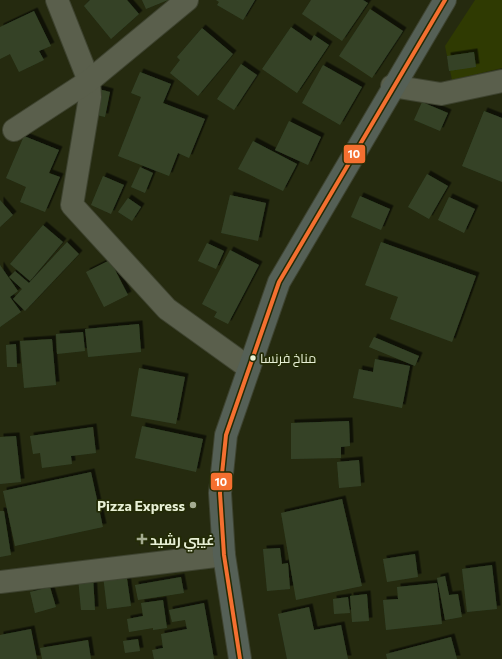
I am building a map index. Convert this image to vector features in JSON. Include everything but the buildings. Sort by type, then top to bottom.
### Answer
[{"type":"main road","points":[[240,659],[224,555],[220,493],[226,435],[279,282],[392,86],[445,0]]},
{"type":"street","points":[[56,0],[89,81],[90,97],[72,205],[167,309],[249,368]]},
{"type":"street","points":[[14,130],[89,81],[187,0]]},
{"type":"street","points":[[392,86],[441,94],[502,81]]},
{"type":"street","points":[[0,582],[224,555]]},
{"type":"shaded area","points":[[475,0],[502,0],[502,68],[452,80],[445,46]]},
{"type":"transit line","name":"10","points":[[240,659],[224,555],[220,493],[226,435],[279,282],[445,0]]},
{"type":"place","name":"مناخ فرنسا","points":[[253,358]]},
{"type":"place","name":"Pizza Express","points":[[193,505]]},
{"type":"place","name":"غيبي رشيد","points":[[142,539]]}]
